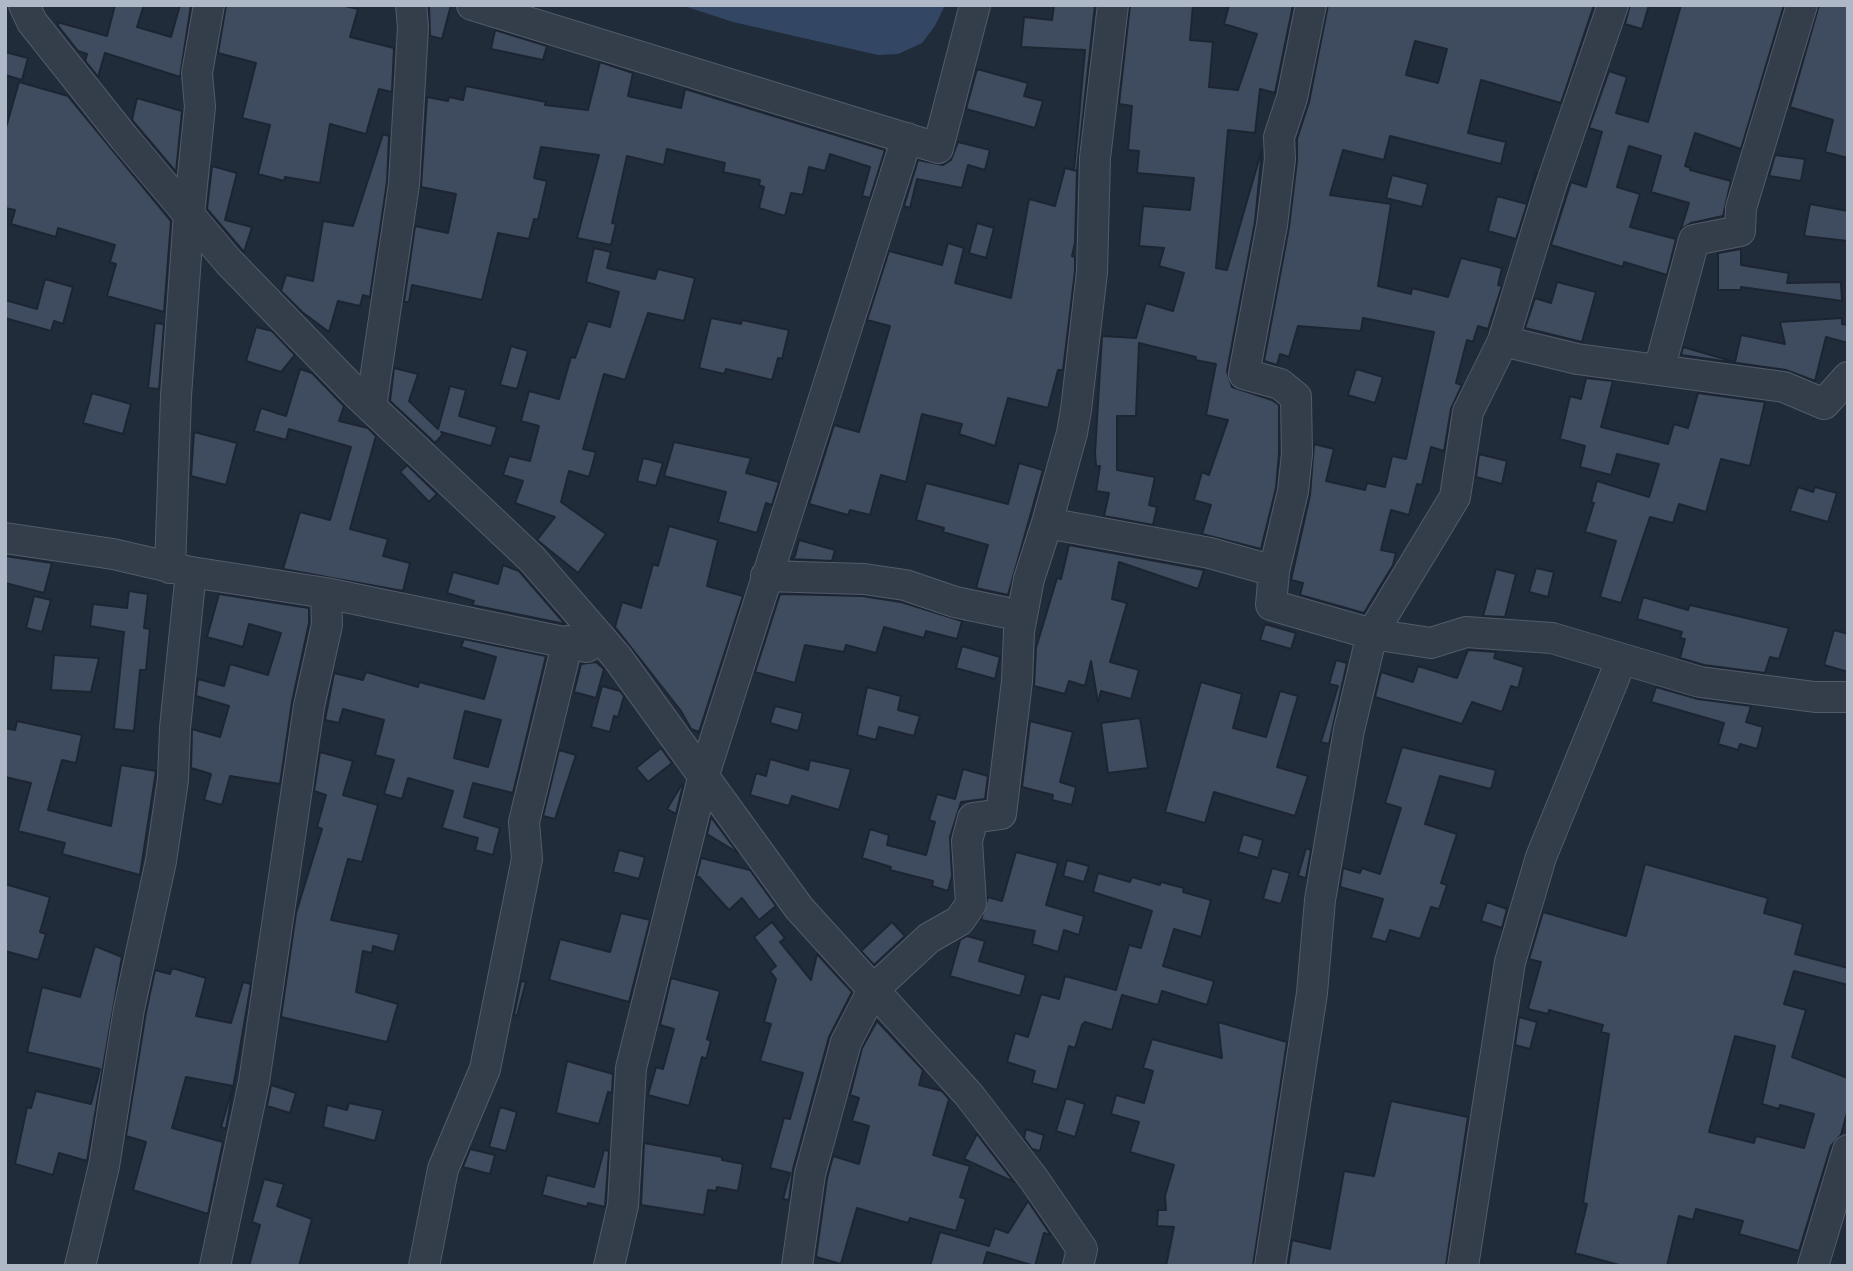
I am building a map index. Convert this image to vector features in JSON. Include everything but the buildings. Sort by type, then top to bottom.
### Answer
[{"type":"street","points":[[24,5],[49,43],[228,261],[372,407],[532,559],[617,657],[799,908],[969,1095],[1033,1178],[1082,1249],[1078,1266]]},
{"type":"street","points":[[80,1266],[104,1166],[129,1009],[161,861],[173,780],[181,570],[176,396],[188,214],[200,107],[197,73],[209,5]]},
{"type":"street","points":[[372,407],[404,184],[413,27],[411,5]]},
{"type":"street","points":[[472,5],[938,148],[975,5]]},
{"type":"street","points":[[797,1266],[810,1174],[846,1042],[873,990],[929,938],[959,921],[971,904],[967,841],[973,818],[1001,814],[1022,616],[1076,410],[1092,272],[1095,158],[1113,5]]},
{"type":"street","points":[[1311,5],[1292,98],[1279,137],[1280,159],[1272,225],[1244,374],[1280,384],[1296,397],[1297,454],[1293,491],[1274,571],[1271,605],[1372,634],[1431,643],[1466,632],[1552,638],[1621,661],[1700,682],[1815,697],[1848,697]]},
{"type":"street","points":[[1270,1266],[1312,993],[1320,900],[1349,730],[1372,634],[1455,496],[1468,412],[1503,341],[1550,188],[1613,5]]},
{"type":"street","points":[[1659,369],[1694,240],[1740,231],[1744,197],[1802,5]]},
{"type":"street","points":[[609,1266],[623,1205],[631,1068],[703,778],[766,576],[810,451],[907,138]]},
{"type":"street","points":[[1503,341],[1577,359],[1784,387],[1824,404],[1848,377]]},
{"type":"street","points":[[1047,523],[1210,553],[1274,571]]},
{"type":"street","points":[[5,538],[113,554],[181,570],[326,593],[568,641],[617,657]]},
{"type":"street","points":[[766,576],[864,579],[905,585],[955,602],[1022,616]]},
{"type":"street","points":[[215,1266],[254,1083],[309,706],[327,625],[326,593]]},
{"type":"street","points":[[424,1266],[443,1169],[485,1069],[527,859],[524,822],[568,641]]},
{"type":"street","points":[[1463,1266],[1510,962],[1541,857],[1621,661]]},
{"type":"street","points":[[1813,1266],[1848,1150]]},
{"type":"water","points":[[681,5],[945,5],[935,26],[922,43],[898,54],[878,55],[733,22]]}]
